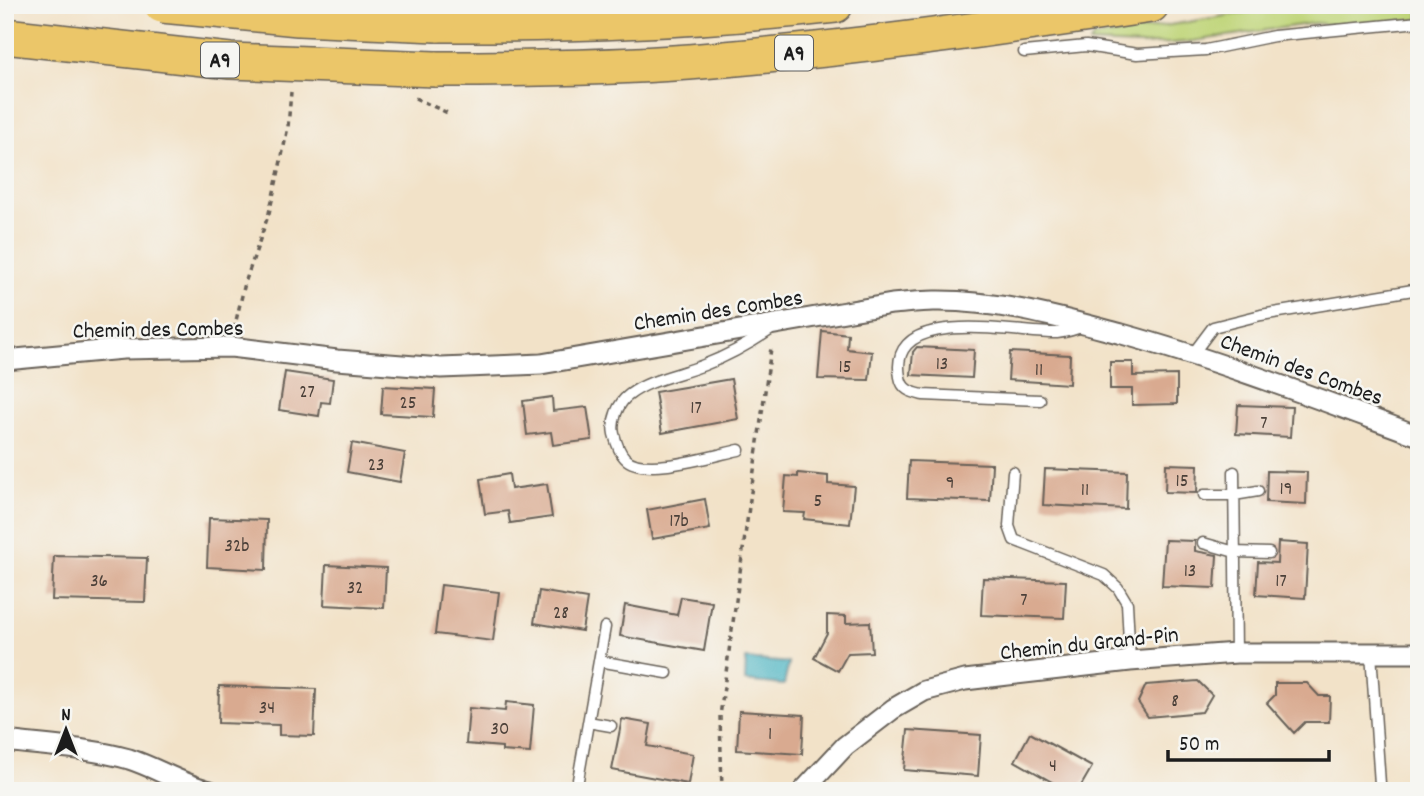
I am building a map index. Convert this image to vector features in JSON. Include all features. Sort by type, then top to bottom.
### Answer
[{"type":"highway","name":"A9","points":[[162,5],[298,18],[437,24],[597,24],[688,19],[835,5]]},
{"type":"highway","name":"A9","points":[[5,36],[230,61],[435,69],[589,67],[785,54],[980,31],[1151,5]]},
{"type":"street","name":"Chemin des Combes","points":[[5,360],[123,349],[230,346],[337,360],[441,368],[541,364],[779,332],[892,304],[934,300],[990,305],[1055,316],[1192,355],[1419,436]]},
{"type":"street","name":"Chemin du Grand-Pin","points":[[803,791],[845,746],[893,709],[924,691],[965,680],[1130,661],[1237,653],[1419,653]]},
{"type":"street","points":[[5,741],[125,758],[152,767],[193,787],[210,791]]},
{"type":"lane","points":[[1024,52],[1086,46],[1137,54],[1206,50],[1274,36],[1419,22]]},
{"type":"lane","points":[[1192,355],[1213,327],[1261,315],[1419,289]]},
{"type":"lane","points":[[1040,400],[923,395],[907,390],[900,381],[898,370],[902,349],[918,335],[934,330],[994,329],[1059,333],[1087,325]]},
{"type":"lane","points":[[739,450],[660,466],[640,467],[625,459],[617,445],[613,429],[616,412],[627,396],[651,383],[737,352],[779,332]]},
{"type":"lane","points":[[1013,472],[1009,526],[1014,540],[1104,575],[1118,589],[1127,603],[1130,661]]},
{"type":"lane","points":[[1234,472],[1237,653]]},
{"type":"lane","points":[[1204,495],[1234,495],[1258,491]]},
{"type":"lane","points":[[1203,543],[1236,552],[1269,553]]},
{"type":"lane","points":[[576,791],[605,627]]},
{"type":"lane","points":[[1371,653],[1380,783]]},
{"type":"lane","points":[[599,661],[667,673]]},
{"type":"lane","points":[[588,722],[611,726]]},
{"type":"path","points":[[230,346],[245,283],[269,213],[288,127],[292,87]]},
{"type":"path","points":[[722,791],[720,716],[770,349],[779,332]]},
{"type":"green space","points":[[1289,5],[1419,5],[1419,20],[1343,26],[1315,23],[1187,42],[1142,45],[1090,43],[1093,38]]},
{"type":"water","points":[[746,659],[789,663],[784,685],[745,681]]},
{"type":"building","points":[[822,331],[848,334],[847,349],[872,352],[869,380],[818,379]]},
{"type":"building","points":[[917,347],[974,350],[972,378],[911,375],[913,352]]},
{"type":"building","points":[[1010,352],[1070,355],[1069,384],[1008,380]]},
{"type":"building","points":[[1110,362],[1133,362],[1133,376],[1177,375],[1177,404],[1132,405],[1132,389],[1110,389]]},
{"type":"building","points":[[285,372],[333,379],[330,403],[321,402],[319,416],[279,410]]},
{"type":"building","points":[[731,379],[738,419],[662,433],[655,392]]},
{"type":"building","points":[[383,386],[435,389],[433,417],[381,414]]},
{"type":"building","points":[[552,397],[553,411],[587,407],[592,440],[553,445],[551,432],[527,435],[523,401]]},
{"type":"building","points":[[1238,405],[1292,407],[1290,437],[1236,434]]},
{"type":"building","points":[[352,443],[405,453],[400,482],[347,472]]},
{"type":"building","points":[[909,461],[992,464],[990,501],[907,498]]},
{"type":"building","points":[[1166,464],[1198,465],[1197,493],[1165,492]]},
{"type":"building","points":[[1045,469],[1127,472],[1126,509],[1043,505]]},
{"type":"building","points":[[1267,471],[1307,472],[1306,504],[1266,502]]},
{"type":"building","points":[[798,473],[828,476],[828,484],[854,486],[850,524],[804,519],[805,513],[783,512],[786,476],[798,477]]},
{"type":"building","points":[[509,474],[511,489],[547,484],[552,517],[510,523],[508,511],[485,514],[480,479]]},
{"type":"building","points":[[705,499],[710,529],[652,539],[647,510]]},
{"type":"building","points":[[209,518],[267,520],[266,570],[207,567]]},
{"type":"building","points":[[1165,540],[1195,541],[1195,551],[1217,555],[1215,588],[1162,586]]},
{"type":"building","points":[[1278,542],[1308,544],[1305,598],[1256,595],[1258,562],[1277,563]]},
{"type":"building","points":[[54,556],[147,558],[145,602],[52,600]]},
{"type":"building","points":[[326,565],[386,568],[384,608],[324,605]]},
{"type":"building","points":[[983,578],[1066,581],[1064,618],[981,615]]},
{"type":"building","points":[[441,585],[499,592],[493,641],[435,634]]},
{"type":"building","points":[[539,591],[587,599],[582,631],[534,623]]},
{"type":"building","points":[[681,597],[712,602],[704,651],[620,636],[625,605],[677,615]]},
{"type":"building","points":[[827,615],[846,616],[846,623],[870,622],[872,652],[848,653],[838,671],[814,658],[827,633]]},
{"type":"building","points":[[1198,681],[1212,695],[1202,712],[1148,717],[1138,702],[1146,685]]},
{"type":"building","points":[[1275,683],[1307,683],[1319,696],[1330,696],[1329,722],[1305,722],[1294,733],[1267,703],[1275,695]]},
{"type":"building","points":[[219,686],[316,689],[314,736],[279,735],[279,725],[218,723]]},
{"type":"building","points":[[506,702],[534,705],[530,753],[466,744],[469,708],[505,711]]},
{"type":"building","points":[[739,711],[804,715],[802,754],[737,750]]},
{"type":"building","points":[[622,719],[651,724],[647,746],[693,754],[688,784],[612,770]]},
{"type":"building","points":[[908,730],[981,735],[978,776],[904,770]]},
{"type":"building","points":[[1030,733],[1092,767],[1078,791],[1068,791],[1015,761]]}]
